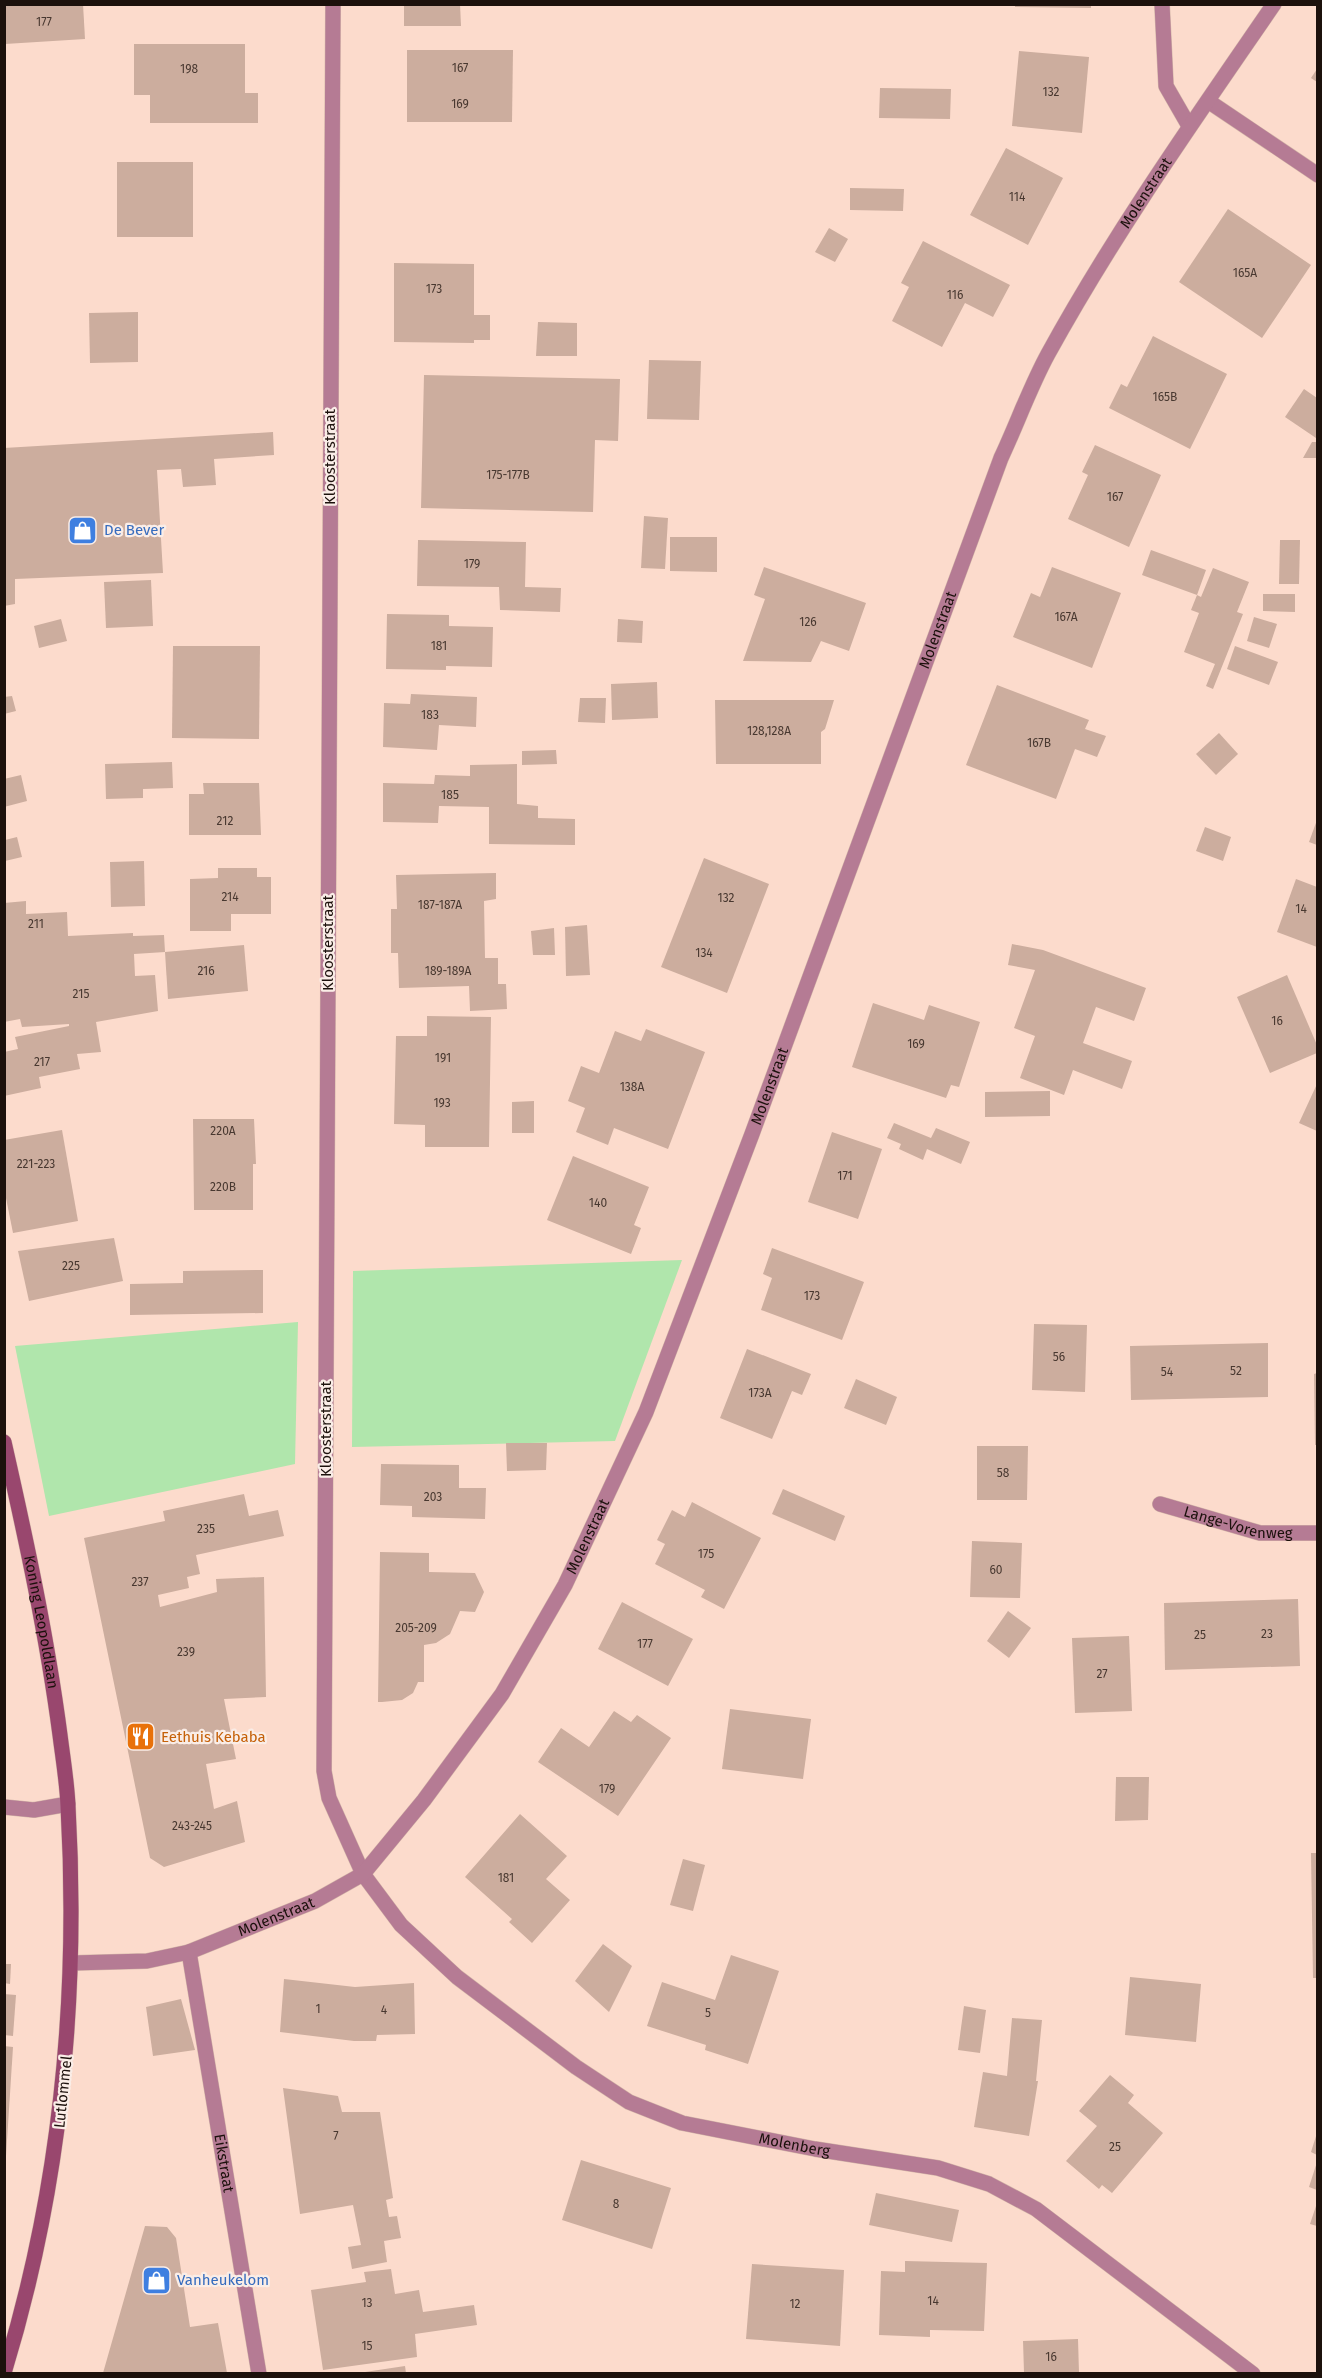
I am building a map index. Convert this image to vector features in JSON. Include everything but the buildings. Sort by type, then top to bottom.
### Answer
[{"type":"main road","name":"Koning Leopoldlaan","points":[[4,1442],[41,1610],[68,1804]]},
{"type":"main road","name":"Lutlommel","points":[[4,2373],[21,2318],[39,2240],[57,2140],[68,2049],[72,1963],[68,1804]]},
{"type":"street","name":"Kloosterstraat","points":[[333,4],[324,1771],[329,1798],[363,1874]]},
{"type":"street","points":[[1162,4],[1166,86],[1189,126]]},
{"type":"street","name":"Molenstraat","points":[[72,1963],[147,1961],[189,1952],[315,1901],[363,1874],[424,1800],[502,1694],[565,1585],[636,1434],[752,1134],[1001,458],[1047,356],[1103,259],[1189,126],[1274,4]]},
{"type":"street","points":[[1208,101],[1317,175]]},
{"type":"street","name":"Lange-Vorenweg","points":[[1160,1504],[1260,1533],[1317,1533]]},
{"type":"street","points":[[4,1807],[34,1809],[68,1804]]},
{"type":"street","name":"Molenberg","points":[[363,1874],[401,1925],[457,1977],[576,2067],[629,2102],[682,2123],[815,2149],[938,2169],[989,2184],[1036,2209],[1253,2373]]},
{"type":"street","name":"Eikstraat","points":[[189,1952],[259,2373]]},
{"type":"green space","points":[[682,1260],[615,1441],[352,1447],[353,1271]]},
{"type":"green space","points":[[298,1322],[295,1464],[49,1516],[15,1346]]},
{"type":"place","name":"De Bever","points":[[83,530]]},
{"type":"place","name":"Eethuis Kebaba","points":[[140,1737]]},
{"type":"place","name":"Vanheukelom","points":[[156,2280]]}]
